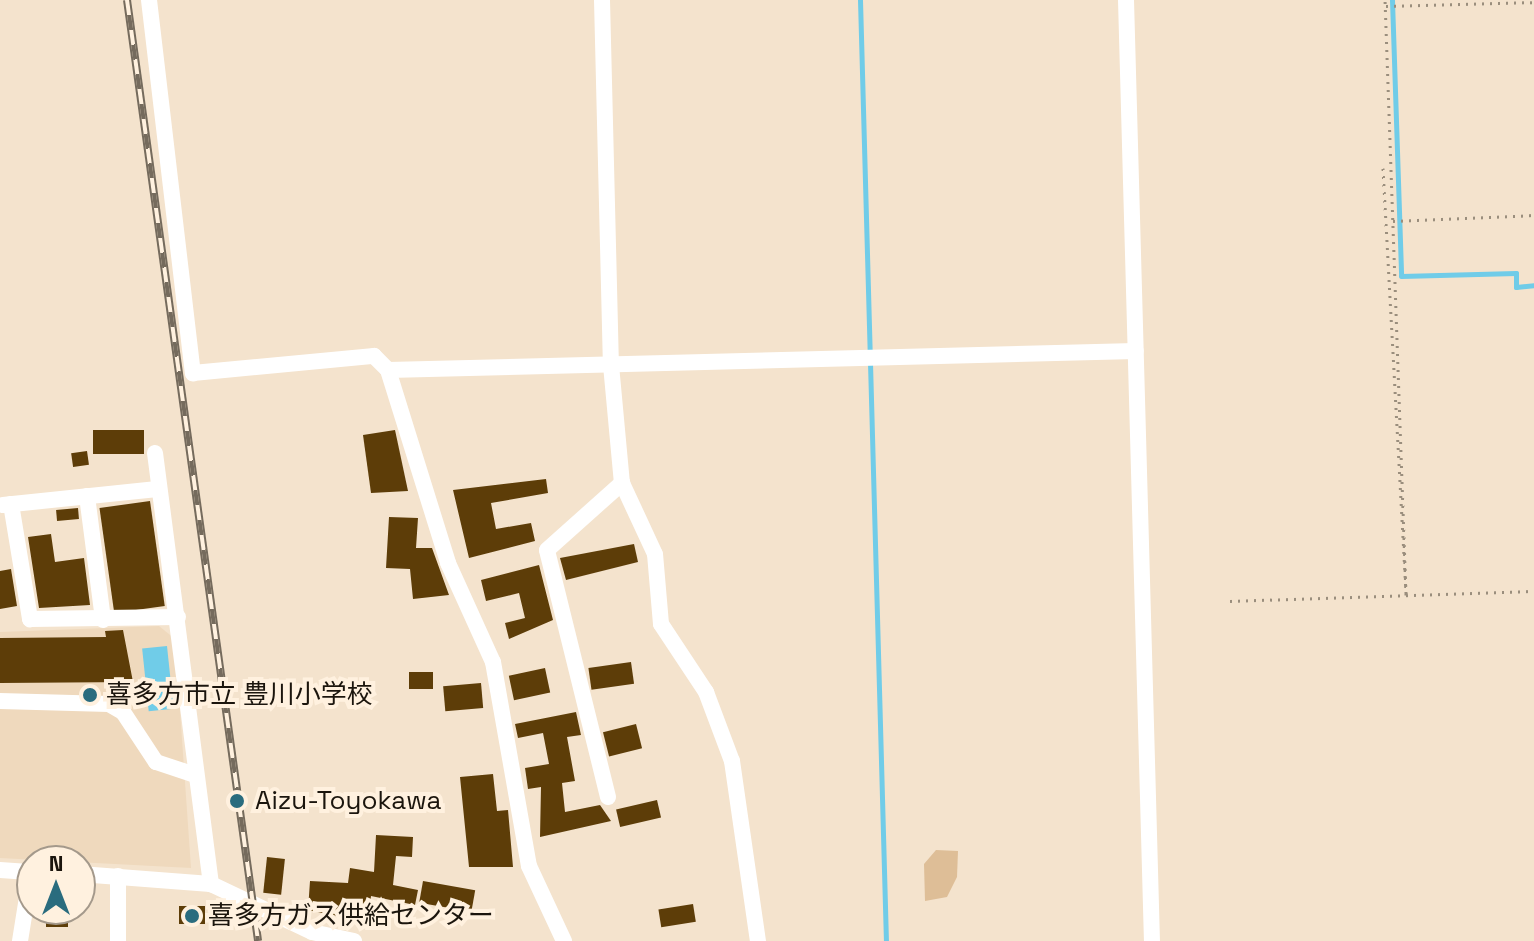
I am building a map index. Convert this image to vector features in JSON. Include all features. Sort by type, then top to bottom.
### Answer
[{"type":"street","points":[[149,0],[193,373],[374,356],[388,370],[448,563],[493,662],[529,866],[564,941]]},
{"type":"street","points":[[602,0],[611,365],[622,483],[655,554],[661,624],[706,692],[732,761],[758,941]]},
{"type":"street","points":[[1126,0],[1152,941]]},
{"type":"street","points":[[388,370],[1136,351]]},
{"type":"street","points":[[155,453],[157,489],[178,617],[195,775],[211,884]]},
{"type":"street","points":[[608,797],[547,550],[622,483]]},
{"type":"street","points":[[157,489],[5,505],[30,619],[178,617]]},
{"type":"street","points":[[87,496],[103,620]]},
{"type":"street","points":[[0,701],[109,704],[123,712],[144,752],[168,769],[195,775]]},
{"type":"street","points":[[96,875],[211,884],[312,932],[354,941]]},
{"type":"street","points":[[118,876],[118,941]]},
{"type":"path","points":[[1385,0],[1406,595]]},
{"type":"path","points":[[1386,6],[1534,2]]},
{"type":"path","points":[[1383,168],[1406,595]]},
{"type":"path","points":[[1393,221],[1534,215]]},
{"type":"path","points":[[1230,601],[1534,591]]},
{"type":"shaded area","name":"喜多方市立 豊川小学校","points":[[159,626],[175,639],[191,868],[96,863],[96,845],[16,845],[16,859],[0,858],[0,632]]},
{"type":"shaded area","points":[[936,850],[958,851],[957,877],[947,897],[925,901],[924,864]]},
{"type":"water","points":[[167,646],[174,709],[149,711],[142,649]]},
{"type":"building","points":[[93,430],[144,430],[144,454],[93,454]]},
{"type":"building","points":[[395,430],[408,491],[371,493],[363,435]]},
{"type":"building","points":[[87,451],[89,465],[73,467],[71,453]]},
{"type":"building","points":[[546,479],[548,493],[491,503],[496,529],[531,523],[535,541],[469,558],[453,490]]},
{"type":"building","points":[[150,501],[165,606],[114,613],[99,508]]},
{"type":"building","points":[[78,508],[79,519],[57,521],[56,510]]},
{"type":"building","points":[[389,517],[418,518],[416,548],[432,548],[449,595],[413,599],[410,569],[386,568]]},
{"type":"building","points":[[51,534],[55,562],[84,558],[90,605],[39,608],[28,537]]},
{"type":"building","points":[[634,544],[638,562],[566,580],[560,558]]},
{"type":"building","points":[[539,565],[553,620],[509,639],[505,623],[525,618],[519,593],[486,601],[481,580]]},
{"type":"building","points":[[11,569],[17,606],[0,609],[0,571]]},
{"type":"building","points":[[123,630],[133,682],[0,683],[0,638],[106,637],[105,631]]},
{"type":"building","points":[[631,662],[634,684],[591,690],[588,668]]},
{"type":"building","points":[[545,668],[550,692],[514,700],[509,676]]},
{"type":"building","points":[[409,672],[433,672],[433,689],[409,689]]},
{"type":"building","points":[[481,683],[483,708],[445,711],[443,686]]},
{"type":"building","points":[[576,712],[581,735],[567,737],[575,781],[562,783],[565,812],[600,805],[611,821],[540,837],[541,787],[528,789],[525,768],[549,764],[543,733],[518,738],[515,724]]},
{"type":"building","points":[[636,724],[642,748],[609,756],[603,732]]},
{"type":"building","points":[[493,774],[497,811],[508,810],[513,867],[469,867],[460,777]]},
{"type":"building","points":[[657,800],[661,818],[620,827],[616,809]]},
{"type":"building","points":[[376,835],[413,837],[412,857],[396,856],[393,885],[418,890],[415,905],[371,896],[368,922],[308,910],[310,881],[348,883],[350,868],[374,872]]},
{"type":"building","points":[[267,857],[285,859],[281,895],[263,893]]},
{"type":"building","points":[[423,881],[475,890],[471,912],[419,903]]},
{"type":"building","points":[[693,904],[696,922],[661,927],[658,909]]},
{"type":"building","points":[[179,906],[205,906],[205,924],[179,924]]},
{"type":"building","points":[[46,925],[68,925],[68,927]]},
{"type":"waterway","points":[[860,0],[886,941]]},
{"type":"waterway","points":[[1392,0],[1401,276],[1516,273],[1516,287],[1534,285]]},
{"type":"railway","points":[[127,0],[258,941]]},
{"type":"place","name":"喜多方市立 豊川小学校","points":[[90,695]]},
{"type":"place","name":"Aizu-Toyokawa","points":[[237,801]]},
{"type":"place","name":"喜多方ガス供給センター","points":[[192,916]]}]
